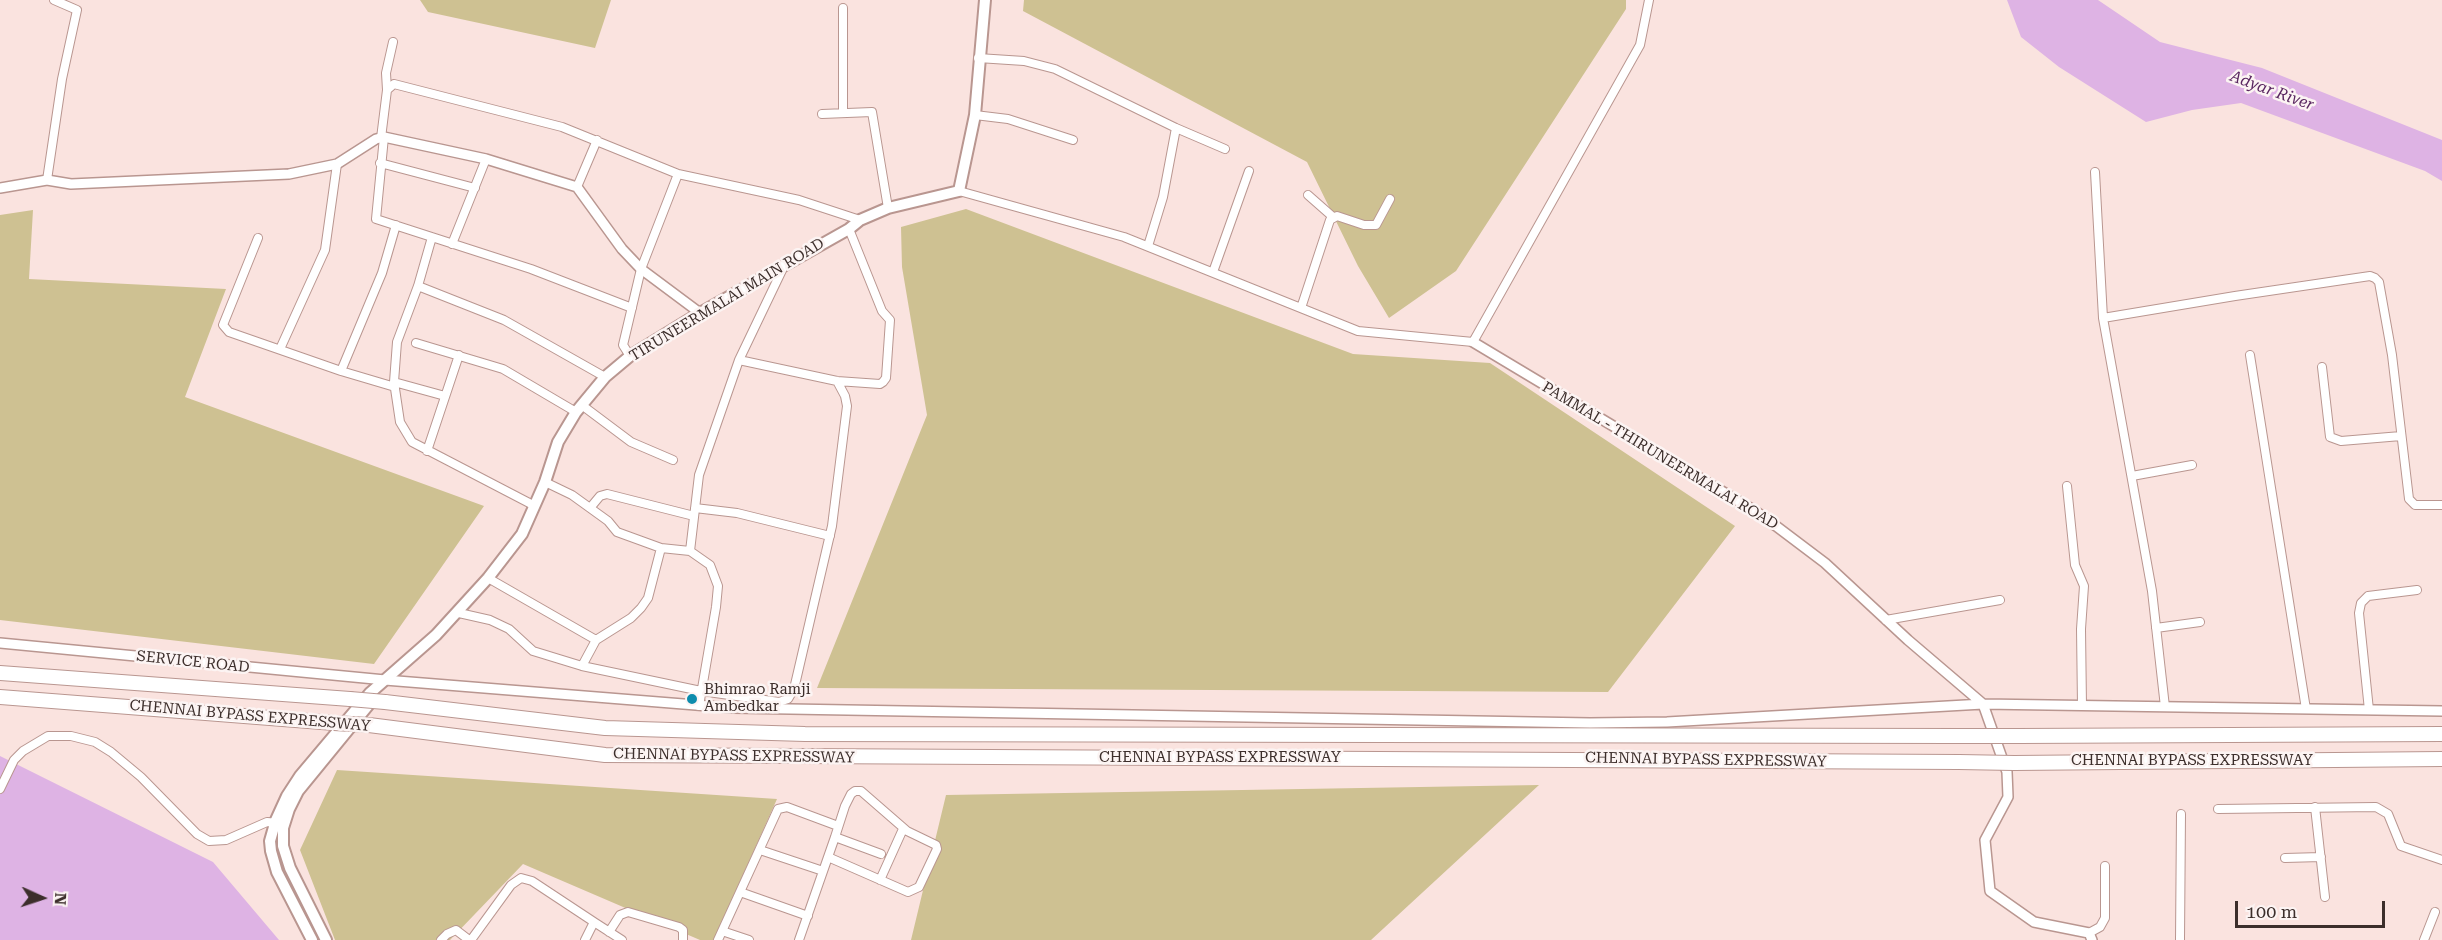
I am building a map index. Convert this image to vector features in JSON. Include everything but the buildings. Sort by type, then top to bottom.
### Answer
[{"type":"highway","name":"CHENNAI BYPASS EXPRESSWAY","points":[[0,672],[385,702],[604,728],[805,734],[1666,728],[1956,736],[2442,734]]},
{"type":"highway","name":"CHENNAI BYPASS EXPRESSWAY","points":[[0,697],[369,725],[605,755],[2014,763],[2442,759]]},
{"type":"main road","points":[[959,191],[975,115],[978,58],[985,0]]},
{"type":"main road","name":"TIRUNEERMALAI MAIN ROAD","points":[[312,940],[272,861],[270,841],[298,791],[363,714],[385,680],[459,612],[522,534],[545,482],[558,442],[579,409],[605,377],[630,356],[786,262],[849,229],[860,220],[888,208],[959,191]]},
{"type":"main road","name":"TIRUNEERMALAI MAIN ROAD","points":[[280,823],[286,858],[326,940]]},
{"type":"street","points":[[47,180],[62,79],[77,10],[54,0]]},
{"type":"street","points":[[959,191],[1124,237],[1358,331],[1473,342],[1640,45],[1649,0]]},
{"type":"street","points":[[843,8],[843,113]]},
{"type":"street","points":[[393,42],[386,73],[387,90],[376,219],[531,269],[632,308]]},
{"type":"street","points":[[978,58],[1024,61],[1054,69],[1225,149]]},
{"type":"street","points":[[387,90],[394,84],[562,127],[597,140],[645,163],[678,174],[799,200],[860,220]]},
{"type":"street","points":[[822,114],[872,112],[888,208]]},
{"type":"street","points":[[975,115],[1008,119],[1073,140]]},
{"type":"street","points":[[1148,246],[1163,197],[1176,128]]},
{"type":"street","points":[[0,188],[47,180],[71,184],[289,174],[337,164],[382,137],[486,159],[577,187],[622,249],[641,269],[700,313]]},
{"type":"street","points":[[577,187],[597,140]]},
{"type":"street","points":[[452,244],[486,159]]},
{"type":"street","points":[[380,163],[475,188]]},
{"type":"street","points":[[280,349],[325,250],[337,164]]},
{"type":"street","points":[[1213,272],[1249,171]]},
{"type":"street","points":[[2095,172],[2103,318],[2132,476],[2156,628],[2165,708]]},
{"type":"street","points":[[630,356],[623,345],[641,269],[678,174]]},
{"type":"street","points":[[1308,195],[1333,217],[1364,225],[1376,225],[1390,199]]},
{"type":"street","points":[[1301,308],[1330,220],[1333,217]]},
{"type":"street","points":[[341,372],[382,273],[396,225]]},
{"type":"street","points":[[739,360],[837,381],[880,384],[886,378],[890,320],[882,311],[849,229]]},
{"type":"street","points":[[432,237],[418,286],[397,342],[394,384],[400,422],[412,442],[535,506]]},
{"type":"street","points":[[258,238],[223,325],[235,335],[341,372],[446,396]]},
{"type":"street","points":[[690,551],[699,475],[739,360],[786,262]]},
{"type":"street","points":[[2103,318],[2370,276],[2375,278],[2379,282],[2392,356],[2409,499],[2415,505],[2442,506]]},
{"type":"street","points":[[418,286],[504,320],[605,377]]},
{"type":"street","name":"PAMMAL - THIRUNEERMALAI ROAD","points":[[1473,342],[1755,511],[1825,562],[1886,620],[1983,704],[2007,772],[2008,797],[1985,840],[1990,891],[2034,922],[2090,936]]},
{"type":"street","points":[[416,343],[503,369],[579,409],[631,442],[673,460]]},
{"type":"street","points":[[427,451],[459,355]]},
{"type":"street","points":[[2250,355],[2306,710]]},
{"type":"street","points":[[2322,367],[2330,437],[2341,441],[2401,436]]},
{"type":"street","points":[[459,612],[490,620],[509,628],[533,651],[582,666],[701,691],[779,702],[788,699],[794,689],[830,536],[847,406],[837,381]]},
{"type":"street","points":[[2132,476],[2192,465]]},
{"type":"street","points":[[545,482],[572,495],[608,521],[617,532],[661,548],[690,551],[710,565],[718,586],[699,706]]},
{"type":"street","points":[[2067,486],[2075,565],[2084,586],[2082,706]]},
{"type":"street","points":[[590,508],[600,496],[607,494],[694,512],[737,513],[830,536]]},
{"type":"street","points":[[582,666],[596,640],[631,618],[648,598],[661,548]]},
{"type":"street","points":[[488,578],[596,640]]},
{"type":"street","points":[[2369,710],[2359,613],[2361,603],[2368,596],[2417,590]]},
{"type":"street","points":[[1886,620],[2000,600]]},
{"type":"street","points":[[2156,628],[2200,622]]},
{"type":"street","name":"SERVICE ROAD","points":[[0,643],[385,680],[733,708],[1587,729]]},
{"type":"street","points":[[1666,728],[1983,704],[2442,711]]},
{"type":"street","points":[[0,789],[14,760],[23,750],[48,736],[71,735],[95,742],[111,752],[141,777],[197,834],[209,841],[226,840],[267,822],[280,823]]},
{"type":"street","points":[[799,940],[838,826],[851,794],[855,791],[861,791],[903,829],[936,845],[935,854],[919,887],[913,892],[908,892],[828,857]]},
{"type":"street","points":[[2218,809],[2370,806],[2382,808],[2388,814],[2402,846],[2442,860]]},
{"type":"street","points":[[718,940],[778,809],[781,807],[838,826]]},
{"type":"street","points":[[2315,807],[2325,897]]},
{"type":"street","points":[[2180,940],[2181,814]]},
{"type":"street","points":[[880,880],[903,829]]},
{"type":"street","points":[[835,837],[881,854]]},
{"type":"street","points":[[760,850],[823,872]]},
{"type":"street","points":[[2285,858],[2321,857]]},
{"type":"street","points":[[2090,936],[2100,927],[2105,918],[2105,866]]},
{"type":"street","points":[[441,940],[456,930],[470,940],[511,885],[521,878],[532,881],[622,940]]},
{"type":"street","points":[[740,892],[808,916]]},
{"type":"street","points":[[609,932],[620,915],[628,912],[679,927],[683,930],[683,940]]},
{"type":"street","points":[[2424,940],[2435,912]]},
{"type":"street","points":[[585,940],[594,922]]},
{"type":"street","points":[[722,932],[749,940]]},
{"type":"shaded area","points":[[420,0],[611,0],[595,48],[428,12]]},
{"type":"shaded area","points":[[1024,0],[1626,0],[1626,9],[1456,271],[1389,318],[1358,266],[1307,162],[1023,11]]},
{"type":"shaded area","points":[[966,209],[1353,354],[1490,363],[1735,526],[1608,692],[817,688],[927,415],[902,267],[901,227]]},
{"type":"shaded area","points":[[33,210],[29,279],[226,289],[185,397],[484,506],[374,664],[0,620],[0,215]]},
{"type":"shaded area","points":[[337,770],[777,799],[714,940],[700,940],[523,864],[450,940],[335,940],[300,850]]},
{"type":"shaded area","points":[[1539,785],[1371,940],[911,940],[946,795]]},
{"type":"water","name":"Adyar River","points":[[2007,0],[2098,0],[2160,42],[2262,68],[2442,140],[2442,181],[2425,171],[2241,103],[2192,110],[2146,122],[2059,67],[2021,37]]},
{"type":"water","points":[[0,756],[213,862],[279,940],[0,940]]},
{"type":"place","name":"Bhimrao Ramji Ambedkar","points":[[692,699]]}]
